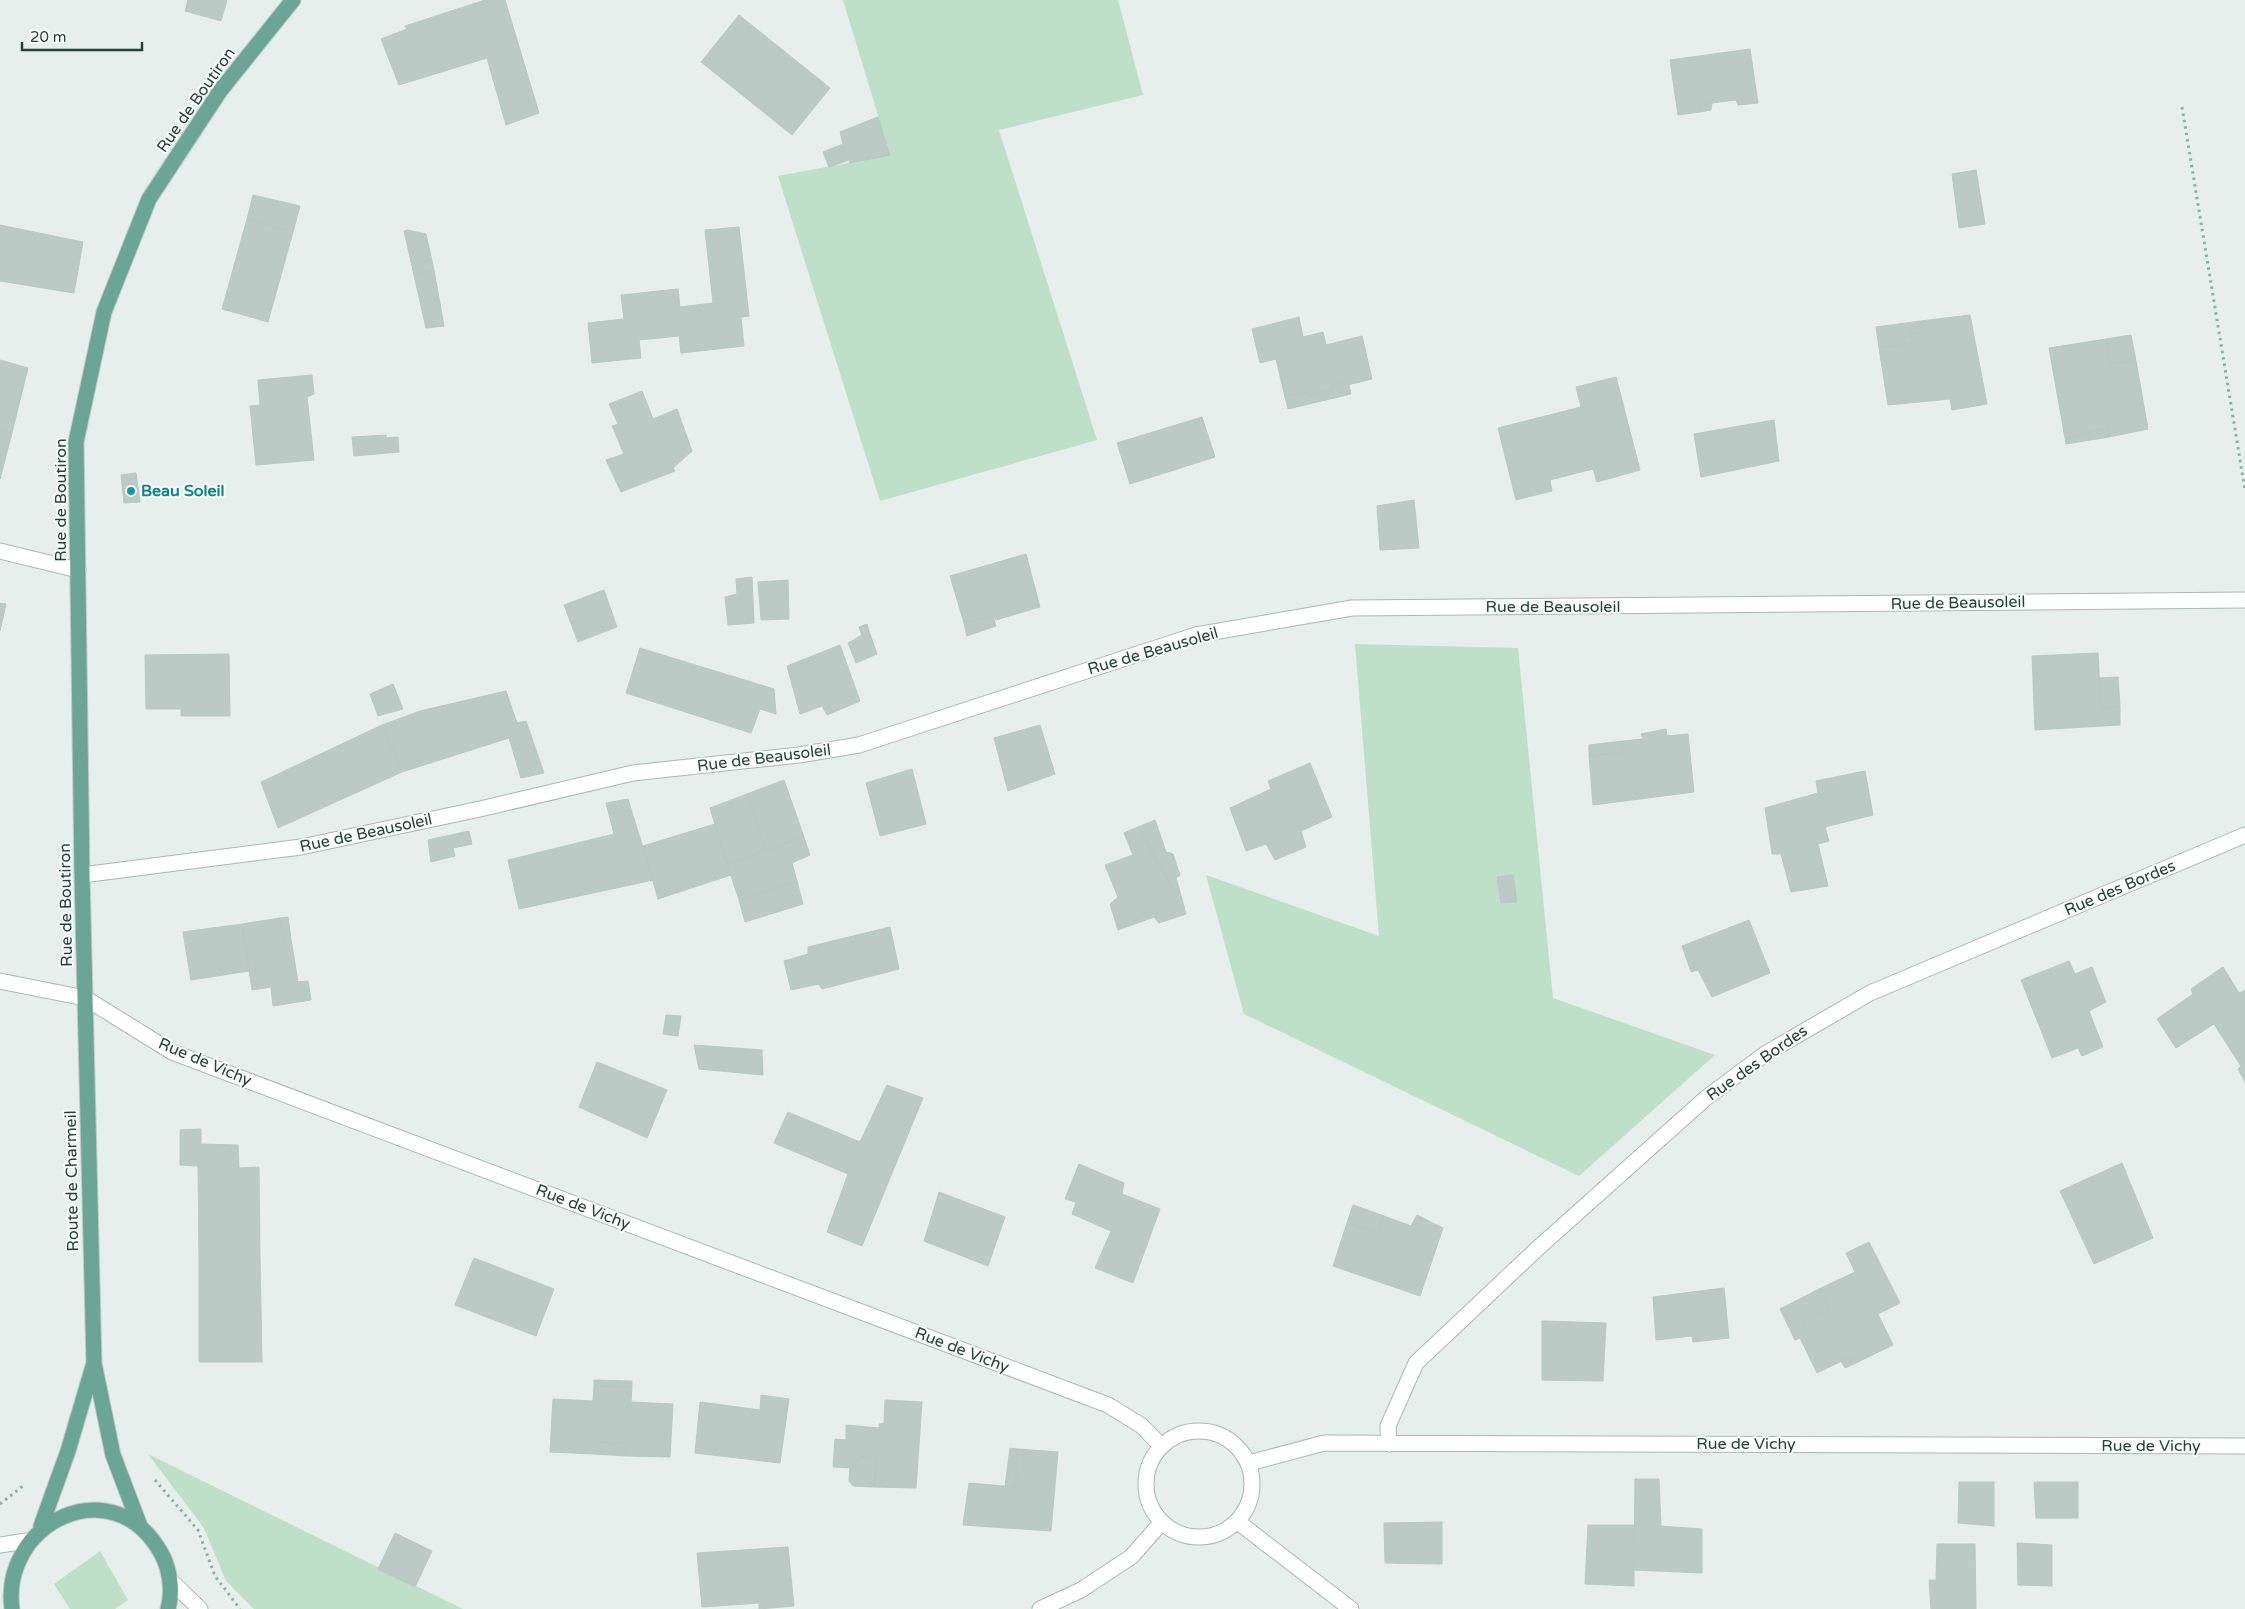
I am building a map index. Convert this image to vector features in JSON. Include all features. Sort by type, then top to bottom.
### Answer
[{"type":"main road","name":"Rue de Boutiron","points":[[85,998],[76,442],[104,312],[149,199],[220,91],[293,0]]},
{"type":"main road","name":"Route de Charmeil","points":[[85,998],[94,1363],[113,1455],[140,1526]]},
{"type":"main road","name":"Route de Charmeil","points":[[41,1526],[68,1451],[94,1363]]},
{"type":"main road","points":[[12,1609],[10,1580],[16,1559],[26,1541],[41,1526],[60,1516],[80,1510],[101,1510],[121,1516],[140,1526],[155,1541],[165,1560],[170,1580],[168,1609]]},
{"type":"street","points":[[0,551],[78,570]]},
{"type":"street","name":"Rue de Beausoleil","points":[[82,875],[301,847],[480,809],[633,773],[799,756],[859,745],[1196,635],[1352,608],[2245,600]]},
{"type":"street","name":"Rue des Bordes","points":[[1389,1444],[1388,1426],[1416,1363],[1538,1248],[1706,1098],[1765,1054],[1870,993],[2245,835]]},
{"type":"street","name":"Rue de Vichy","points":[[0,981],[85,998],[172,1052],[1108,1405],[1142,1426],[1161,1446]]},
{"type":"street","points":[[1198,1430],[1220,1434],[1238,1445],[1249,1463],[1254,1483],[1249,1504],[1238,1522],[1221,1534],[1200,1538],[1179,1534],[1162,1522],[1150,1505],[1145,1485],[1150,1464],[1161,1446],[1178,1434],[1198,1430]]},
{"type":"street","name":"Rue de Vichy","points":[[1249,1463],[1324,1443],[2245,1446]]},
{"type":"street","points":[[1040,1609],[1081,1590],[1131,1557],[1162,1522]]},
{"type":"street","points":[[1238,1522],[1351,1609]]},
{"type":"street","points":[[0,1545],[26,1541]]},
{"type":"street","points":[[170,1580],[200,1609]]},
{"type":"path","points":[[2182,107],[2245,490]]},
{"type":"green space","points":[[843,0],[1118,0],[1143,95],[999,130],[1097,440],[880,501],[778,176],[890,155]]},
{"type":"green space","points":[[1355,644],[1518,648],[1553,998],[1715,1055],[1579,1176],[1244,1014],[1206,875],[1379,936]]},
{"type":"green space","points":[[148,1454],[463,1609],[254,1609],[226,1581],[204,1528]]},
{"type":"green space","points":[[100,1551],[128,1600],[115,1609],[70,1609],[54,1584]]},
{"type":"building","points":[[188,0],[227,0],[221,21],[185,11]]},
{"type":"building","points":[[485,0],[505,0],[539,113],[506,125],[487,58],[399,85],[381,39],[407,29],[405,26]]},
{"type":"building","points":[[739,15],[830,88],[792,135],[701,62]]},
{"type":"building","points":[[1750,49],[1758,103],[1738,105],[1736,100],[1712,103],[1699,106],[1700,112],[1678,115],[1670,60]]},
{"type":"building","points":[[1712,103],[1711,110],[1700,112],[1699,106]]},
{"type":"building","points":[[878,117],[890,155],[850,163],[849,160],[829,167],[823,152],[843,144],[840,132]]},
{"type":"building","points":[[1976,170],[1985,224],[1959,228],[1952,174]]},
{"type":"building","points":[[253,195],[300,206],[293,232],[247,219]]},
{"type":"building","points":[[247,219],[293,232],[268,322],[222,309]]},
{"type":"building","points":[[0,225],[83,242],[74,293],[0,281]]},
{"type":"building","points":[[739,227],[749,316],[741,317],[744,346],[681,353],[679,336],[639,340],[641,358],[592,363],[588,323],[624,319],[621,295],[678,289],[680,307],[713,303],[705,230]]},
{"type":"building","points":[[408,230],[426,234],[434,270],[414,275],[404,231]]},
{"type":"building","points":[[434,270],[444,326],[426,328],[414,275]]},
{"type":"building","points":[[1970,315],[1987,404],[1952,410],[1950,399],[1888,405],[1879,348],[1912,343],[1910,333],[1924,332],[1921,321]]},
{"type":"building","points":[[1299,317],[1303,337],[1323,332],[1326,345],[1362,336],[1372,379],[1343,386],[1342,382],[1332,385],[1333,389],[1310,395],[1305,392],[1285,397],[1276,359],[1260,363],[1252,329]]},
{"type":"building","points":[[1921,321],[1924,332],[1910,333],[1912,343],[1879,348],[1876,327]]},
{"type":"building","points":[[2131,335],[2136,361],[2110,364],[2106,339]]},
{"type":"building","points":[[2106,339],[2110,364],[2136,361],[2148,429],[2109,437],[2108,428],[2065,438],[2049,348]]},
{"type":"building","points":[[0,360],[28,368],[12,433],[0,429]]},
{"type":"building","points":[[312,375],[314,394],[307,397],[314,460],[256,465],[250,406],[260,405],[258,380]]},
{"type":"building","points":[[1616,377],[1640,470],[1597,482],[1593,469],[1550,480],[1552,491],[1516,500],[1498,428],[1581,407],[1576,387]]},
{"type":"building","points":[[1342,382],[1343,386],[1349,385],[1351,394],[1288,409],[1285,397],[1305,392],[1310,395],[1333,389],[1332,385]]},
{"type":"building","points":[[642,391],[653,419],[677,409],[692,451],[673,468],[675,471],[621,492],[606,460],[624,454],[612,426],[618,424],[609,404]]},
{"type":"building","points":[[1202,417],[1215,457],[1130,484],[1117,443]]},
{"type":"building","points":[[1774,420],[1779,461],[1701,477],[1694,434]]},
{"type":"building","points":[[2108,428],[2109,437],[2066,444],[2065,438]]},
{"type":"building","points":[[0,429],[12,433],[0,479]]},
{"type":"building","points":[[386,435],[386,438],[398,437],[399,452],[354,456],[352,437]]},
{"type":"building","name":"Beau Soleil","points":[[136,473],[140,502],[124,503],[121,475]]},
{"type":"building","points":[[1414,500],[1419,548],[1380,550],[1377,506]]},
{"type":"building","points":[[1026,554],[1040,607],[996,620],[993,616],[964,623],[950,576]]},
{"type":"building","points":[[752,577],[754,623],[728,625],[725,597],[737,594],[736,579]]},
{"type":"building","points":[[788,580],[789,619],[761,620],[758,582]]},
{"type":"building","points":[[604,590],[617,627],[578,642],[564,605]]},
{"type":"building","points":[[0,603],[6,604],[0,631]]},
{"type":"building","points":[[993,616],[996,626],[967,636],[964,623]]},
{"type":"building","points":[[867,624],[869,631],[862,636],[859,627]]},
{"type":"building","points":[[869,631],[877,654],[856,663],[848,643]]},
{"type":"building","points":[[840,645],[860,701],[827,715],[822,706],[800,714],[787,666]]},
{"type":"building","points":[[640,648],[774,689],[776,714],[760,709],[751,733],[626,693]]},
{"type":"building","points":[[2098,653],[2101,708],[2120,707],[2120,725],[2035,730],[2032,656]]},
{"type":"building","points":[[229,654],[230,716],[209,716],[209,709],[195,709],[190,704],[181,704],[181,709],[146,709],[145,655]]},
{"type":"building","points":[[2118,677],[2120,707],[2101,708],[2099,678]]},
{"type":"building","points":[[393,684],[403,709],[378,716],[370,694]]},
{"type":"building","points":[[506,691],[517,723],[526,721],[544,773],[521,778],[509,738],[402,772],[382,725],[420,711]]},
{"type":"building","points":[[181,704],[190,704],[195,709],[209,709],[209,716],[181,716]]},
{"type":"building","points":[[382,725],[402,772],[278,828],[261,782]]},
{"type":"building","points":[[1040,725],[1055,774],[1008,791],[994,738]]},
{"type":"building","points":[[1666,729],[1667,736],[1688,734],[1694,792],[1593,805],[1589,755],[1623,753],[1623,741],[1643,739],[1641,734]]},
{"type":"building","points":[[1623,741],[1623,753],[1589,755],[1589,745]]},
{"type":"building","points":[[1310,763],[1332,817],[1301,831],[1306,847],[1275,860],[1266,844],[1246,851],[1230,808],[1271,789],[1268,781]]},
{"type":"building","points":[[912,769],[926,824],[880,836],[866,783]]},
{"type":"building","points":[[1865,771],[1873,815],[1825,827],[1829,841],[1818,844],[1828,886],[1791,892],[1781,854],[1772,854],[1765,808],[1818,793],[1816,781]]},
{"type":"building","points":[[784,780],[804,837],[765,851],[747,794]]},
{"type":"building","points":[[747,794],[765,851],[727,864],[710,808]]},
{"type":"building","points":[[628,799],[653,880],[519,909],[508,860],[614,834],[606,803]]},
{"type":"building","points":[[1155,820],[1166,852],[1173,854],[1180,875],[1176,878],[1180,892],[1176,894],[1138,827]]},
{"type":"building","points":[[715,824],[731,875],[658,899],[643,846]]},
{"type":"building","points":[[1138,827],[1176,894],[1118,930],[1110,904],[1118,897],[1105,865],[1133,855],[1124,833]]},
{"type":"building","points":[[469,831],[472,844],[453,848],[455,856],[431,862],[428,840]]},
{"type":"building","points":[[804,837],[810,855],[792,863],[797,881],[739,900],[727,864]]},
{"type":"building","points":[[1513,875],[1517,902],[1501,903],[1497,877]]},
{"type":"building","points":[[797,881],[803,904],[745,922],[739,900]]},
{"type":"building","points":[[1180,892],[1186,914],[1159,923],[1154,917],[1118,930]]},
{"type":"building","points":[[288,917],[291,939],[283,941],[280,918]]},
{"type":"building","points":[[280,918],[283,941],[291,939],[298,982],[308,981],[311,1000],[273,1006],[271,987],[252,990],[242,924]]},
{"type":"building","points":[[1749,920],[1770,973],[1712,997],[1698,970],[1691,972],[1682,946]]},
{"type":"building","points":[[242,924],[249,971],[191,980],[183,932]]},
{"type":"building","points":[[890,927],[899,969],[822,989],[819,984],[791,990],[784,961],[808,954],[808,947]]},
{"type":"building","points":[[2069,961],[2075,974],[2092,967],[2106,1002],[2089,1011],[2103,1047],[2082,1056],[2078,1048],[2052,1058],[2021,980]]},
{"type":"building","points":[[2223,967],[2239,993],[2245,990],[2245,1034],[2228,1046],[2214,1024],[2176,1048],[2157,1019],[2193,994],[2191,989]]},
{"type":"building","points":[[666,1015],[681,1016],[678,1036],[663,1034]]},
{"type":"building","points":[[2245,1034],[2245,1063],[2241,1066],[2228,1046]]},
{"type":"building","points":[[694,1045],[762,1050],[763,1075],[699,1069]]},
{"type":"building","points":[[597,1062],[667,1090],[647,1138],[579,1107]]},
{"type":"building","points":[[2245,1063],[2245,1082],[2238,1069]]},
{"type":"building","points":[[887,1085],[923,1098],[862,1246],[827,1232],[848,1174],[774,1143],[788,1112],[860,1142]]},
{"type":"building","points":[[201,1129],[201,1144],[238,1145],[239,1168],[259,1167],[260,1256],[199,1256],[198,1166],[180,1165],[180,1130]]},
{"type":"building","points":[[2122,1163],[2153,1238],[2094,1264],[2060,1191]]},
{"type":"building","points":[[1079,1164],[1124,1183],[1122,1194],[1160,1209],[1133,1283],[1095,1268],[1111,1231],[1072,1214],[1076,1202],[1065,1199]]},
{"type":"building","points":[[939,1192],[1005,1217],[988,1266],[924,1241]]},
{"type":"building","points":[[1353,1205],[1384,1216],[1377,1233],[1347,1223]]},
{"type":"building","points":[[1417,1215],[1443,1228],[1420,1296],[1333,1266],[1347,1223],[1377,1233],[1384,1216],[1411,1226]]},
{"type":"building","points":[[1869,1242],[1900,1303],[1878,1314],[1893,1345],[1856,1363],[1852,1356],[1817,1373],[1800,1338],[1805,1320],[1829,1308],[1819,1289],[1855,1272],[1846,1253]]},
{"type":"building","points":[[199,1256],[260,1256],[262,1362],[199,1362]]},
{"type":"building","points":[[474,1258],[554,1289],[536,1336],[455,1305]]},
{"type":"building","points":[[1724,1288],[1729,1338],[1693,1342],[1692,1336],[1656,1340],[1653,1297]]},
{"type":"building","points":[[1819,1289],[1829,1308],[1805,1320],[1800,1338],[1795,1340],[1780,1309]]},
{"type":"building","points":[[1542,1321],[1606,1323],[1603,1381],[1542,1380]]},
{"type":"building","points":[[1852,1356],[1856,1363],[1845,1368],[1841,1361]]},
{"type":"building","points":[[594,1380],[632,1381],[632,1387],[594,1386]]},
{"type":"building","points":[[594,1386],[632,1387],[631,1402],[673,1404],[670,1457],[626,1456],[627,1443],[594,1442],[594,1454],[550,1452],[553,1399],[593,1401]]},
{"type":"building","points":[[761,1395],[789,1399],[780,1463],[695,1453],[700,1402],[760,1410]]},
{"type":"building","points":[[885,1400],[922,1402],[916,1488],[874,1487],[877,1458],[859,1457],[853,1468],[833,1467],[835,1439],[846,1440],[846,1425],[879,1428],[879,1424],[884,1423]]},
{"type":"building","points":[[594,1442],[627,1443],[626,1456],[594,1454]]},
{"type":"building","points":[[1010,1448],[1018,1449],[1015,1487],[1005,1486]]},
{"type":"building","points":[[1018,1449],[1058,1452],[1051,1531],[963,1525],[969,1483],[1015,1487]]},
{"type":"building","points":[[859,1457],[877,1458],[874,1487],[853,1486],[849,1481],[850,1468],[853,1468]]},
{"type":"building","points":[[1635,1479],[1659,1479],[1661,1526],[1702,1529],[1702,1573],[1634,1570]]},
{"type":"building","points":[[1959,1482],[1994,1482],[1994,1526],[1958,1523]]},
{"type":"building","points":[[2034,1482],[2078,1482],[2078,1518],[2036,1518]]},
{"type":"building","points":[[1442,1522],[1442,1564],[1385,1563],[1384,1523]]},
{"type":"building","points":[[1588,1525],[1634,1525],[1634,1586],[1585,1584]]},
{"type":"building","points":[[395,1533],[432,1551],[415,1587],[378,1569]]},
{"type":"building","points":[[2017,1543],[2052,1545],[2052,1586],[2018,1585]]},
{"type":"building","points":[[1937,1544],[1975,1544],[1976,1609],[1931,1609],[1929,1580],[1936,1580]]},
{"type":"building","points":[[788,1547],[794,1606],[759,1609],[759,1603],[702,1607],[697,1553]]},
{"type":"place","name":"Beau Soleil","points":[[131,491]]}]
